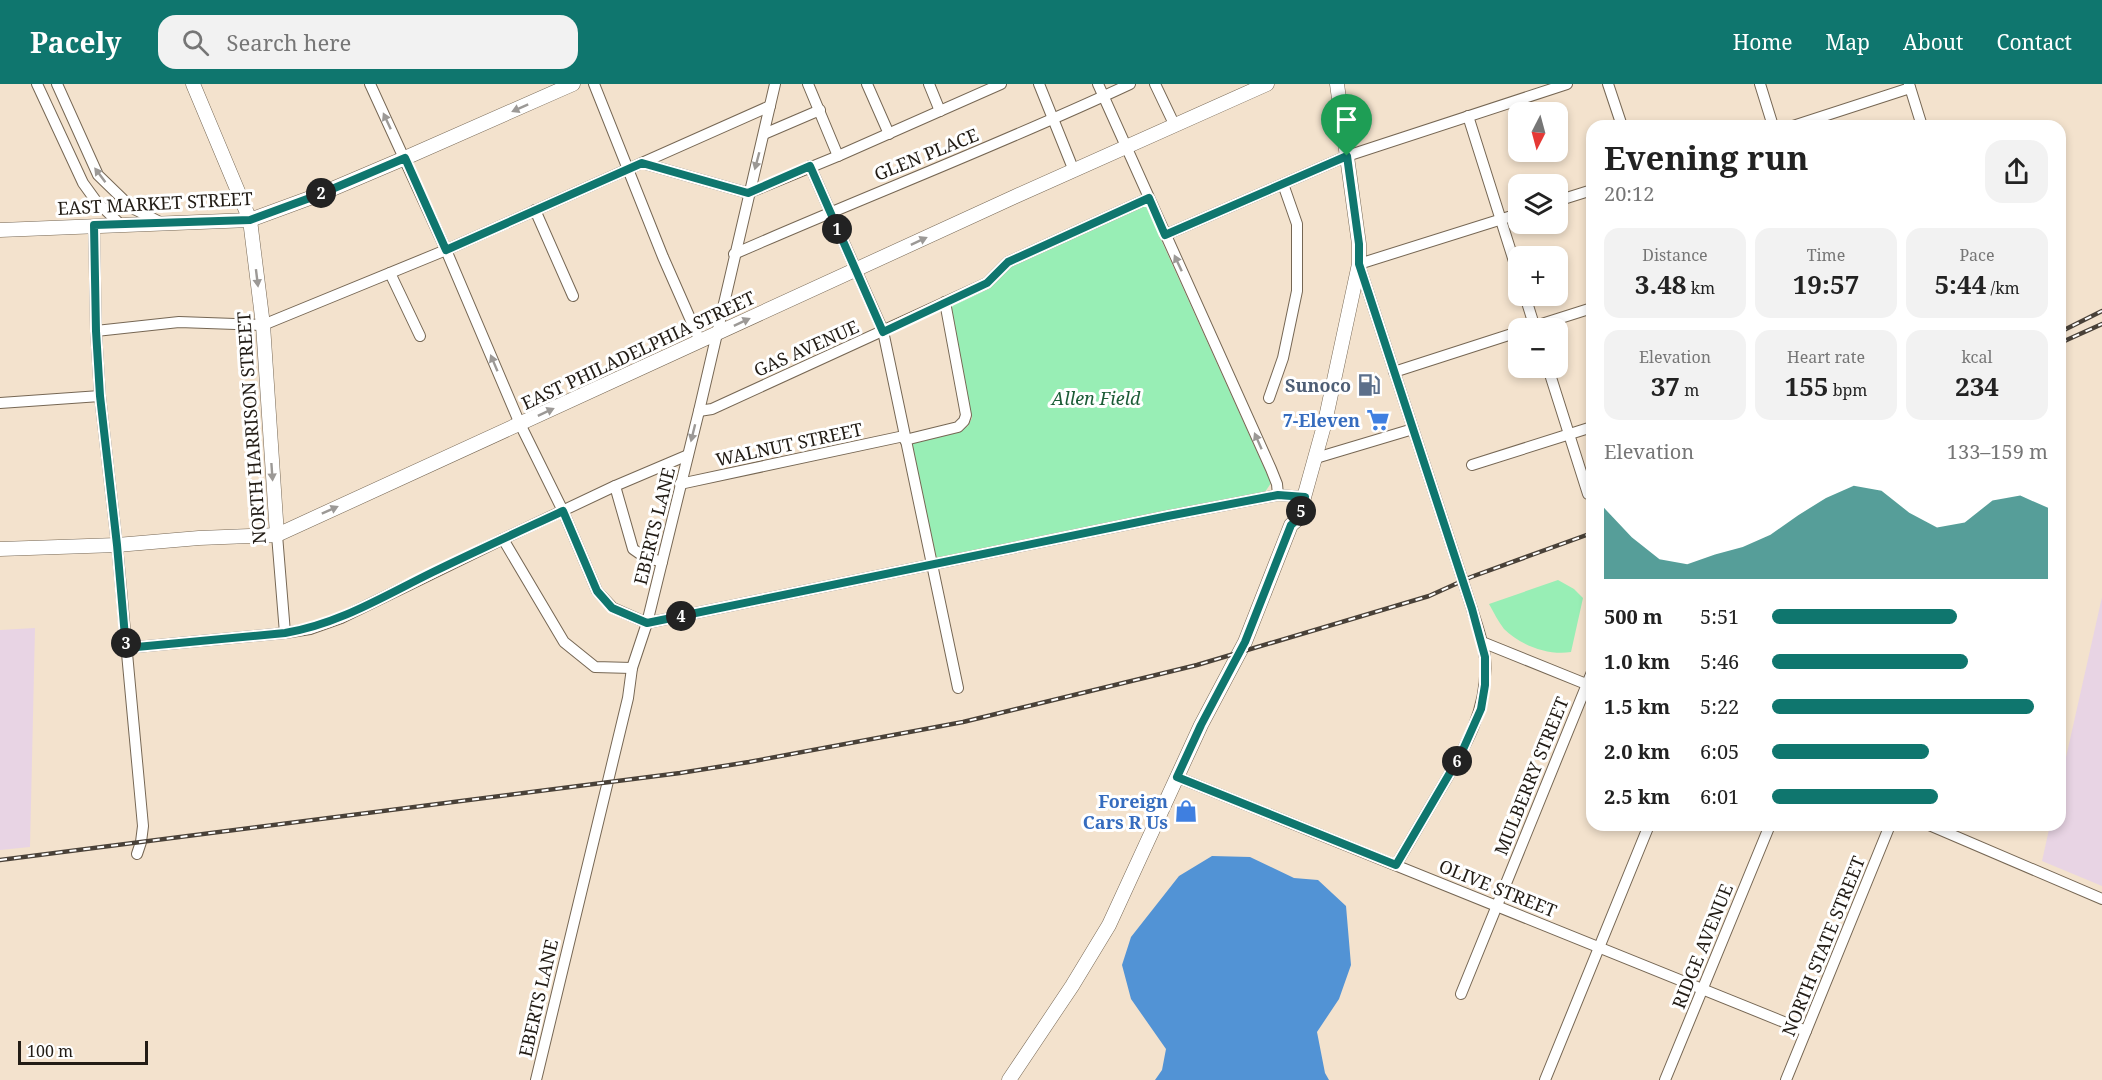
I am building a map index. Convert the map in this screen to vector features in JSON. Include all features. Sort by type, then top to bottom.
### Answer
[{"type":"main road","name":"NORTH HARRISON STREET","points":[[193,84],[250,220],[263,325],[277,535]]},
{"type":"main road","name":"EAST MARKET STREET","points":[[0,230],[250,220],[318,195],[573,84]]},
{"type":"main road","name":"EAST PHILADELPHIA STREET","points":[[0,549],[117,545],[199,538],[277,535],[1267,84]]},
{"type":"main road","points":[[1009,1080],[1072,986],[1109,925],[1201,725],[1245,642],[1291,525],[1298,519],[1316,458],[1359,264],[1359,244],[1337,84]]},
{"type":"main road","points":[[253,237],[261,226],[318,195]]},
{"type":"street","points":[[120,224],[96,201],[83,183],[39,88],[58,84],[98,175],[132,208],[162,224]]},
{"type":"street","points":[[370,84],[446,250],[520,424],[563,511],[597,591],[612,608],[647,623],[1168,516],[1278,495],[1305,497]]},
{"type":"street","points":[[594,84],[700,341]]},
{"type":"street","name":"EBERTS LANE","points":[[536,1080],[628,698],[632,668],[647,623],[699,411],[775,84]]},
{"type":"street","points":[[808,84],[838,156]]},
{"type":"street","points":[[867,84],[889,134]]},
{"type":"street","points":[[929,84],[940,111]]},
{"type":"street","points":[[642,163],[748,193],[1001,84]]},
{"type":"street","points":[[1038,84],[1074,171]]},
{"type":"street","points":[[1098,84],[1271,469],[1277,484],[1278,495]]},
{"type":"street","name":"GLEN PLACE","points":[[734,254],[1054,119],[1130,84]]},
{"type":"street","points":[[1155,84],[1175,126]]},
{"type":"street","points":[[1608,84],[1620,120]]},
{"type":"street","points":[[1760,84],[1771,120]]},
{"type":"street","points":[[1165,235],[1347,156],[1564,85]]},
{"type":"street","points":[[1810,120],[1909,86],[1920,120]]},
{"type":"street","points":[[96,331],[178,322],[263,325],[446,250],[770,106]]},
{"type":"street","points":[[764,134],[820,110]]},
{"type":"street","points":[[1468,116],[1509,246]]},
{"type":"street","points":[[810,166],[883,332],[958,688]]},
{"type":"street","points":[[1269,399],[1282,358],[1297,291],[1297,224],[1282,184]]},
{"type":"street","points":[[1568,198],[1586,192]]},
{"type":"street","name":"GAS AVENUE","points":[[699,411],[712,409],[987,283],[1008,262],[1149,198]]},
{"type":"street","points":[[535,210],[573,296]]},
{"type":"street","points":[[1396,865],[1461,754],[1476,722],[1485,685],[1485,657],[1472,609],[1359,264],[1508,217]]},
{"type":"street","points":[[94,225],[100,396],[117,545],[143,826],[141,842],[136,854]]},
{"type":"street","points":[[390,273],[420,336]]},
{"type":"street","name":"WALNUT STREET","points":[[680,484],[958,427],[966,415],[945,302]]},
{"type":"street","points":[[1562,318],[1586,310]]},
{"type":"street","points":[[1394,372],[1508,335]]},
{"type":"street","points":[[1551,378],[1586,488]]},
{"type":"street","points":[[0,403],[100,396]]},
{"type":"street","points":[[1316,458],[1413,429]]},
{"type":"street","points":[[1472,465],[1586,429]]},
{"type":"street","points":[[126,648],[310,629],[341,618],[615,486],[688,455]]},
{"type":"street","points":[[615,486],[633,549],[644,556],[662,562]]},
{"type":"street","name":"NORTH HARRISON STREET","points":[[277,535],[285,633]]},
{"type":"street","points":[[503,539],[564,642],[595,667],[632,668]]},
{"type":"street","points":[[1482,642],[1586,685]]},
{"type":"street","name":"MULBERRY STREET","points":[[1461,994],[1586,693]]},
{"type":"street","name":"OLIVE STREET","points":[[1177,777],[1806,1031]]},
{"type":"street","points":[[1545,1080],[1647,831]]},
{"type":"street","name":"RIDGE AVENUE","points":[[1665,1080],[1768,831]]},
{"type":"street","name":"NORTH STATE STREET","points":[[1786,1080],[1888,831]]},
{"type":"street","points":[[1943,831],[2102,899]]},
{"type":"shaded area","points":[[2102,597],[2102,886],[2042,861],[2049,831],[2066,831],[2066,757]]},
{"type":"shaded area","points":[[35,628],[30,847],[0,850],[0,630]]},
{"type":"green space","name":"Allen Field","points":[[1145,204],[1271,483],[1265,492],[937,560],[911,443],[957,431],[968,426],[972,418],[951,315],[952,307],[955,303],[989,288],[1011,265]]},
{"type":"green space","points":[[1558,580],[1574,589],[1583,598],[1571,652],[1544,651],[1518,640],[1504,629],[1489,604]]},
{"type":"water","points":[[1212,856],[1250,857],[1294,878],[1318,880],[1346,906],[1351,965],[1339,999],[1317,1032],[1325,1073],[1329,1080],[1155,1080],[1162,1070],[1166,1049],[1131,999],[1122,965],[1131,937],[1179,876]]},
{"type":"railway","points":[[2066,329],[2102,311]]},
{"type":"railway","points":[[2066,340],[2102,324]]},
{"type":"railway","points":[[0,860],[680,773],[963,722],[1197,665],[1429,596],[1471,577],[1586,535]]},
{"type":"place","name":"Sunoco","points":[[1369,385]]},
{"type":"place","name":"7-Eleven","points":[[1378,420]]},
{"type":"place","name":"Foreign Cars R Us","points":[[1186,811]]},
{"type":"route","points":[[1347,156],[1359,244],[1359,264],[1472,609],[1485,657],[1481,709],[1471,736],[1396,865],[1177,777],[1201,725],[1240,653],[1291,525],[1298,519],[1305,497],[1278,495],[1168,516],[647,623],[612,608],[597,591],[563,511],[341,618],[310,629],[126,648],[100,396],[94,225],[250,220],[318,195],[405,158],[446,250],[642,163],[748,193],[810,166],[883,332],[987,283],[1008,262],[1149,198],[1165,235],[1347,156]]}]
